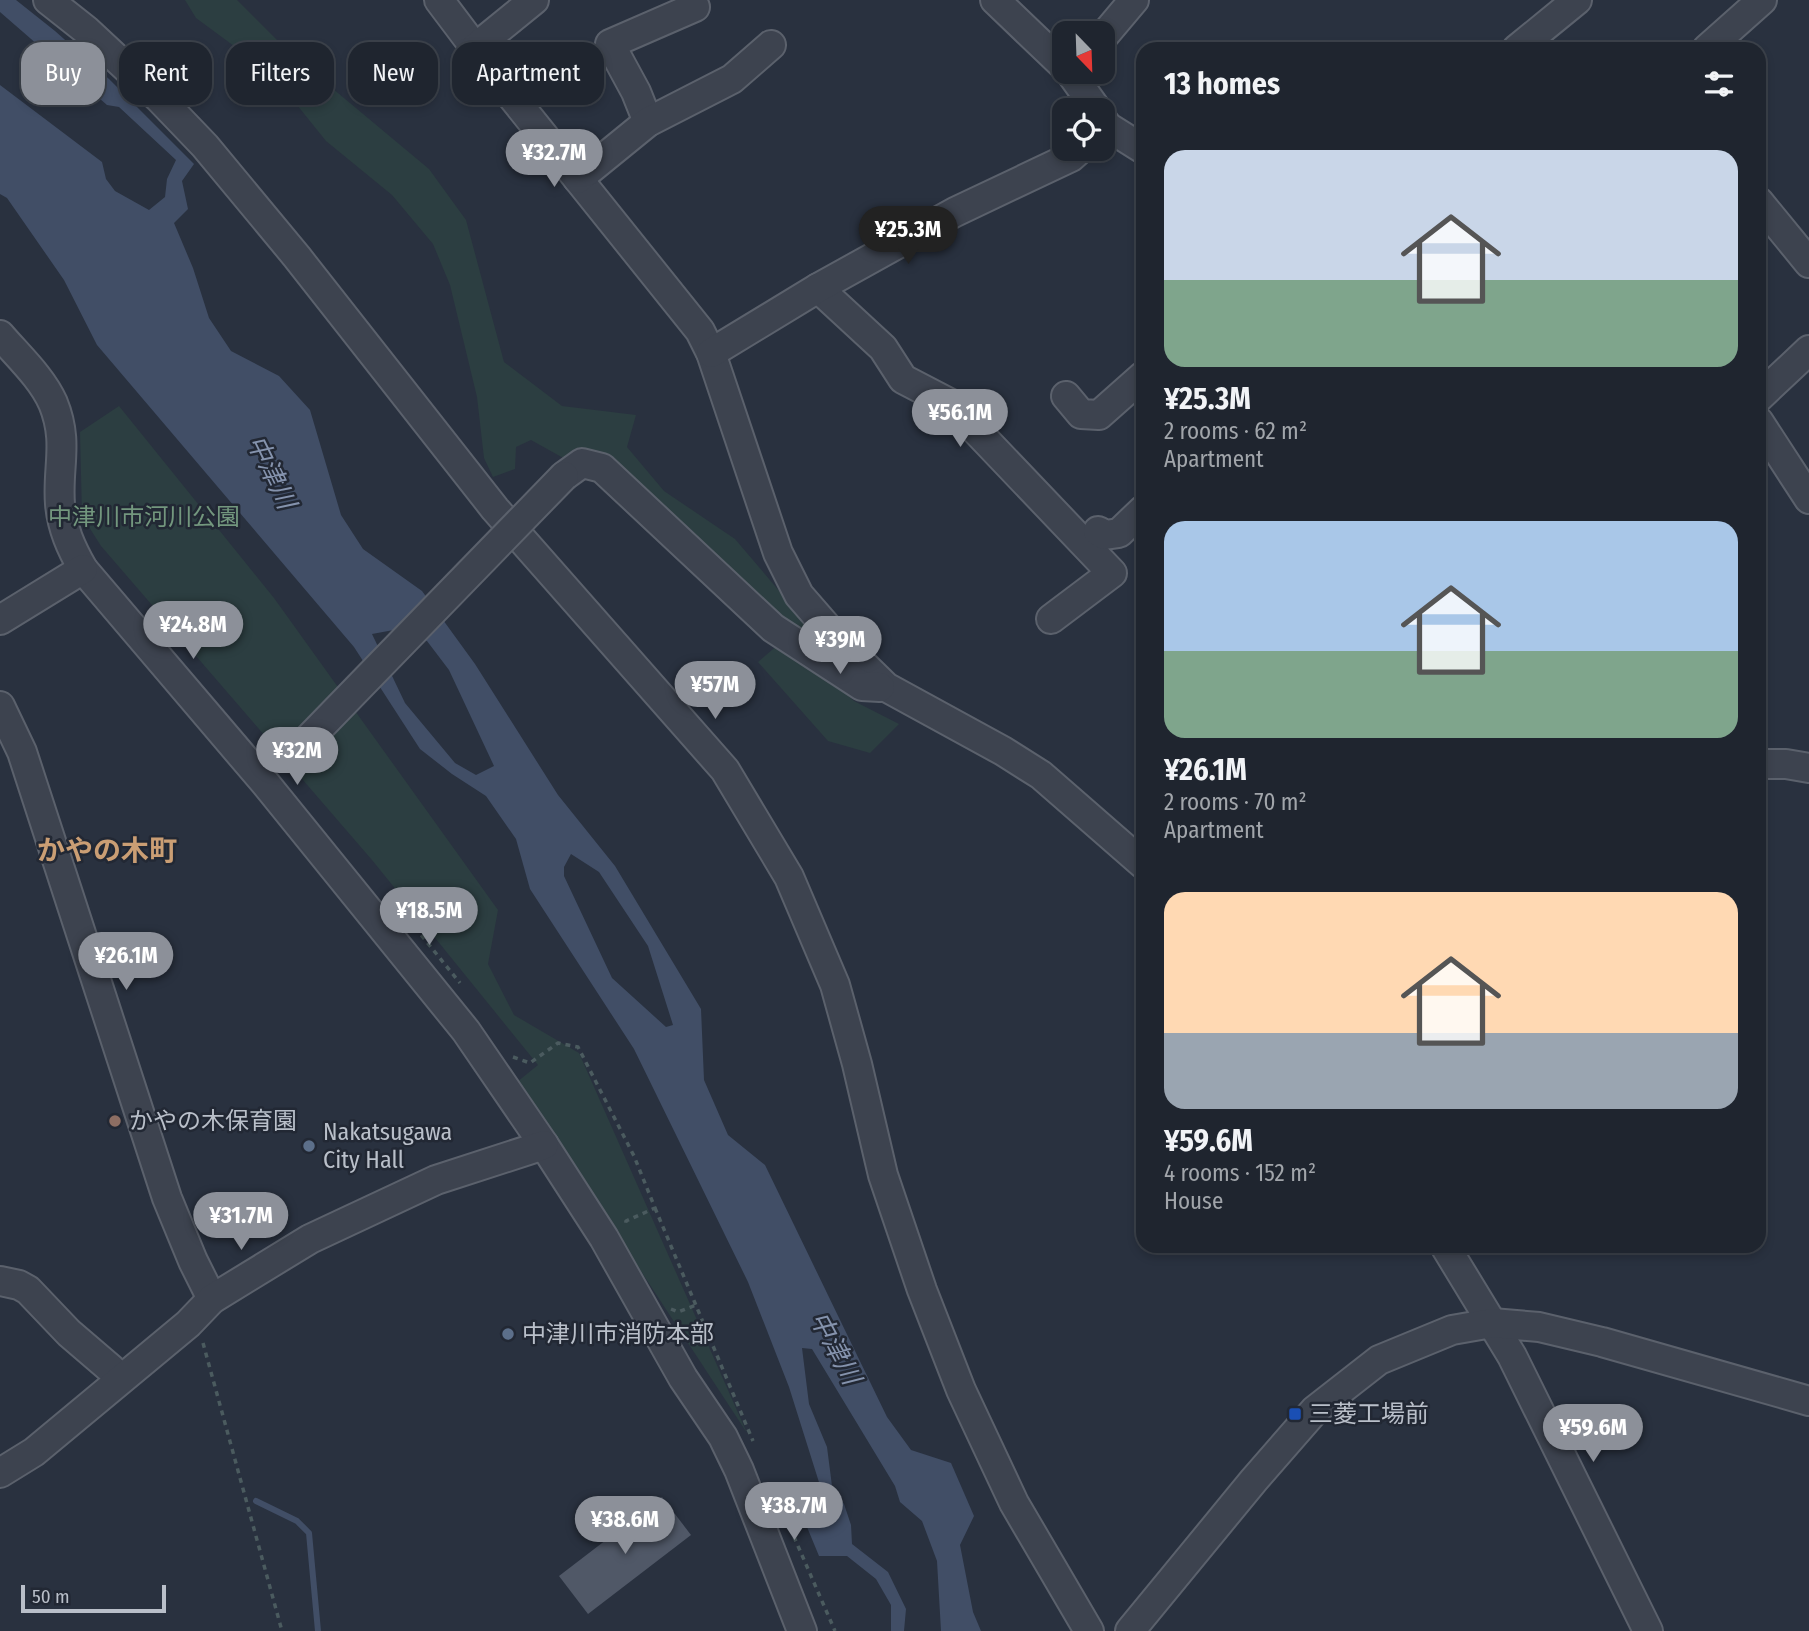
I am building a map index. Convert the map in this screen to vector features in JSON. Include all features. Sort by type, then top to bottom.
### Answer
[{"type":"street","points":[[48,0],[86,30],[141,81],[205,146],[297,257],[495,509],[725,770],[789,877],[835,985],[883,1175],[922,1290],[961,1390],[1014,1503],[1089,1631]]},
{"type":"street","points":[[439,0],[470,42]]},
{"type":"street","points":[[482,42],[534,0]]},
{"type":"street","points":[[995,0],[1052,54]]},
{"type":"street","points":[[1115,23],[1134,0]]},
{"type":"street","points":[[1526,42],[1577,0]]},
{"type":"street","points":[[1715,42],[1762,0]]},
{"type":"street","points":[[648,122],[636,92],[610,44],[695,7]]},
{"type":"street","points":[[578,179],[648,122],[732,79],[771,45]]},
{"type":"street","points":[[520,105],[700,331],[711,353],[778,553],[799,595],[839,641],[886,687],[1003,751],[1041,775],[1136,858]]},
{"type":"street","points":[[1115,131],[1136,144]]},
{"type":"street","points":[[711,353],[818,288],[955,212],[1063,161]]},
{"type":"street","points":[[1766,211],[1809,263]]},
{"type":"street","points":[[818,288],[883,348],[903,380],[951,404],[1112,573],[1052,620]]},
{"type":"street","points":[[0,335],[45,389],[53,403],[62,439],[62,516],[68,542],[83,569],[266,784],[466,1031],[544,1145],[604,1238],[683,1378],[723,1437],[802,1631]]},
{"type":"street","points":[[1766,390],[1809,350]]},
{"type":"street","points":[[1066,396],[1081,414],[1099,415],[1136,392]]},
{"type":"street","points":[[1766,433],[1809,499]]},
{"type":"street","points":[[266,784],[565,476],[582,463],[602,468],[773,628],[862,686],[886,687]]},
{"type":"street","points":[[1098,531],[1105,535],[1119,533],[1136,517]]},
{"type":"street","points":[[0,620],[83,569]]},
{"type":"street","points":[[0,706],[22,752],[167,1198],[212,1299]]},
{"type":"street","points":[[1766,764],[1809,768]]},
{"type":"street","points":[[0,1473],[34,1452],[188,1324],[212,1299],[310,1238],[436,1180],[544,1145]]},
{"type":"street","points":[[1449,1253],[1512,1356],[1648,1631]]},
{"type":"street","points":[[3,1275],[28,1290],[60,1324],[111,1369]]},
{"type":"street","points":[[1130,1631],[1315,1410],[1379,1360],[1451,1330],[1492,1323],[1539,1326],[1809,1401]]},
{"type":"path","points":[[391,899],[442,958],[466,992]]},
{"type":"path","points":[[507,1048],[515,1059],[530,1063],[558,1043],[578,1047],[634,1156],[755,1446]]},
{"type":"path","points":[[624,1230],[626,1220],[655,1208]]},
{"type":"path","points":[[665,1301],[669,1308],[678,1312],[696,1305]]},
{"type":"path","points":[[200,1336],[206,1348],[282,1631]]},
{"type":"path","points":[[777,1496],[835,1631]]},
{"type":"green space","points":[[185,0],[237,0],[279,42],[229,42],[196,18]]},
{"type":"green space","points":[[334,90],[348,101],[348,105],[352,105],[429,169],[466,220],[504,362],[562,406],[636,415],[627,447],[664,491],[735,539],[815,633],[808,660],[854,701],[899,724],[870,753],[828,741],[758,662],[779,644],[602,462],[567,460],[531,440],[516,447],[515,469],[493,477],[484,458],[477,397],[450,285],[433,244],[392,195],[326,141],[297,105],[334,105]]},
{"type":"green space","name":"中津川市河川公園","points":[[119,406],[274,598],[498,910],[488,964],[514,1015],[579,1053],[747,1433],[517,1082],[538,1065],[372,860],[101,546],[82,516],[80,432]]},
{"type":"water","points":[[0,0],[16,0],[67,42],[35,42],[0,12]]},
{"type":"water","name":"中津川","points":[[105,75],[119,89],[119,105],[135,105],[194,164],[182,181],[188,209],[174,223],[193,268],[209,318],[231,351],[279,376],[310,410],[341,515],[363,549],[422,591],[475,664],[558,795],[615,866],[701,1009],[704,1080],[728,1135],[765,1165],[887,1417],[911,1450],[951,1463],[974,1516],[960,1545],[973,1612],[981,1631],[941,1631],[937,1561],[922,1521],[900,1502],[895,1486],[812,1349],[802,1348],[809,1404],[827,1447],[832,1486],[844,1504],[851,1525],[852,1544],[888,1572],[906,1609],[904,1631],[891,1631],[891,1605],[876,1579],[847,1556],[819,1556],[807,1527],[823,1495],[789,1387],[748,1282],[634,1049],[530,889],[516,839],[486,796],[420,749],[354,647],[97,345],[64,280],[7,198],[0,194],[0,85],[21,101],[21,105],[26,105],[102,162],[106,179],[115,191],[149,210],[165,197],[167,179],[176,160],[119,107],[107,105]],"holes":[[[399,629],[427,641],[449,670],[494,766],[476,775],[455,763],[405,703],[372,634]],[[571,854],[599,872],[648,946],[673,1025],[666,1027],[612,978],[564,876],[564,867]]]},
{"type":"building","points":[[662,1497],[691,1535],[588,1614],[559,1576]]},
{"type":"waterway","points":[[256,1501],[297,1521],[309,1533],[318,1631]]},
{"type":"place","name":"かやの木保育園","points":[[115,1121]]},
{"type":"place","name":"Nakatsugawa City Hall","points":[[309,1146]]},
{"type":"place","name":"中津川市消防本部","points":[[508,1334]]},
{"type":"place","name":"三菱工場前","points":[[1295,1414]]},
{"type":"district","name":"かやの木町","points":[[107,850]]}]
